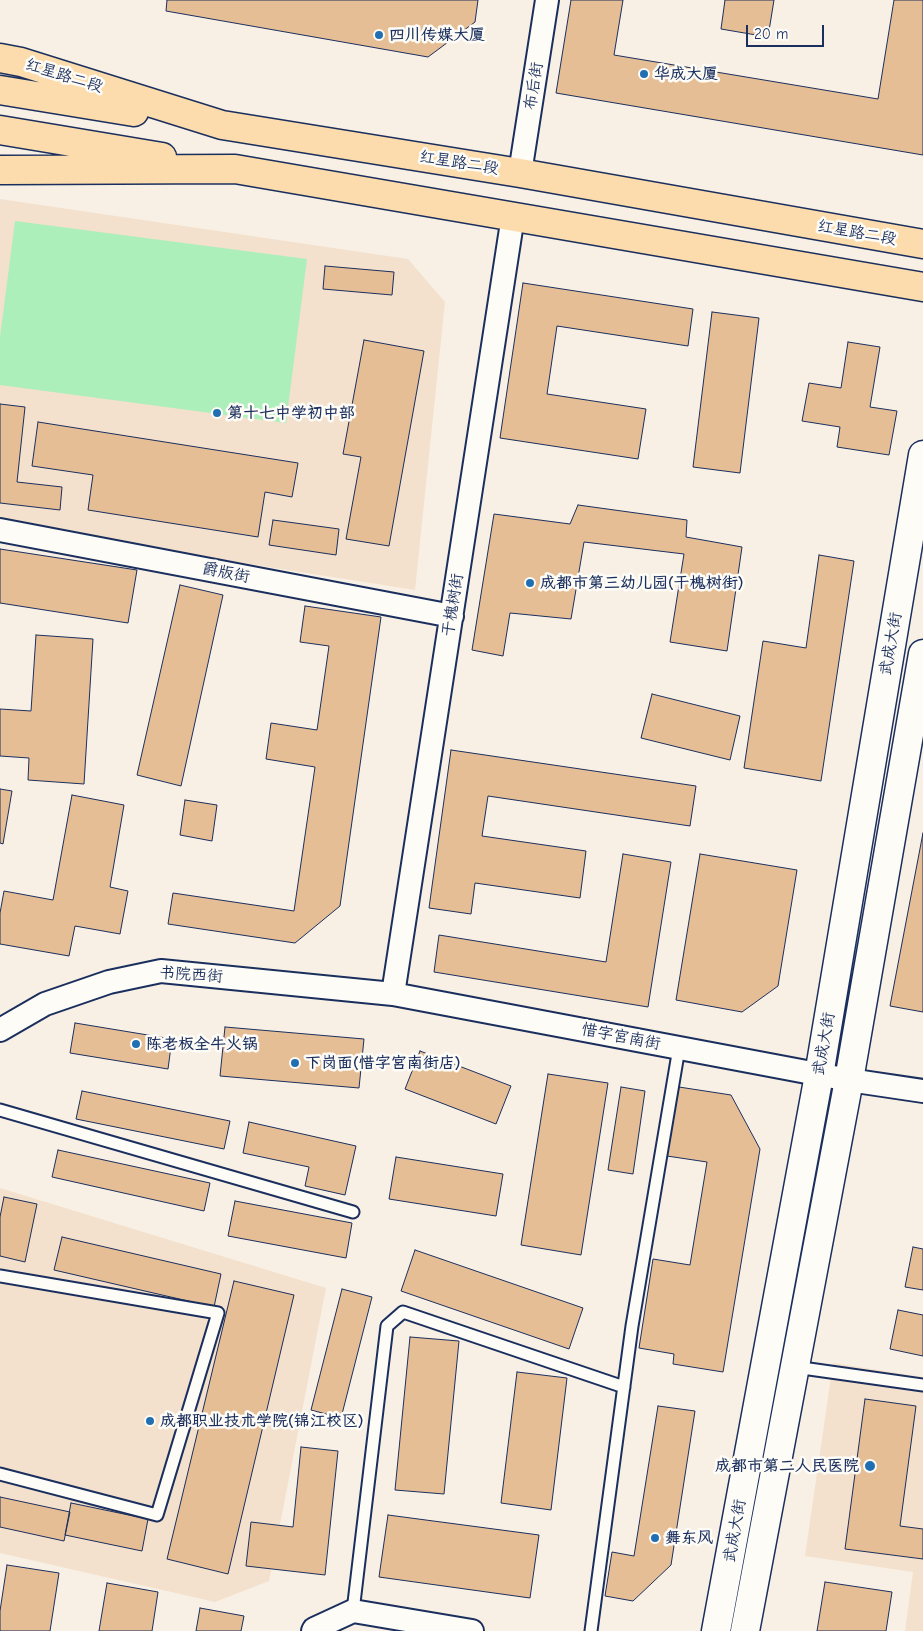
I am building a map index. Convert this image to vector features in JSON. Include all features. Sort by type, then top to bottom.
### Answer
[{"type":"main road","name":"红星路二段","points":[[0,58],[21,62],[222,125],[520,173],[923,244]]},
{"type":"main road","points":[[0,90],[222,125]]},
{"type":"main road","points":[[0,130],[923,287]]},
{"type":"main road","points":[[0,170],[235,169]]},
{"type":"main road","name":"武成大街","points":[[716,1631],[819,1075],[923,455]]},
{"type":"main road","name":"武成大街","points":[[745,1631],[849,1080],[923,654]]},
{"type":"street","name":"布后街","points":[[520,173],[547,0]]},
{"type":"street","name":"干槐树街","points":[[394,994],[513,216]]},
{"type":"street","name":"爵版街","points":[[0,530],[452,616]]},
{"type":"street","name":"书院西街","points":[[0,1030],[45,1004],[109,982],[161,971],[394,994]]},
{"type":"street","name":"惜字宫南街","points":[[394,994],[819,1075],[923,1092]]},
{"type":"street","points":[[312,1631],[353,1611],[472,1631]]},
{"type":"lane","points":[[591,1631],[632,1326],[679,1048]]},
{"type":"lane","points":[[0,1110],[353,1212]]},
{"type":"lane","points":[[0,1276],[218,1314],[157,1515],[0,1474]]},
{"type":"lane","points":[[353,1611],[387,1326],[403,1312],[624,1387]]},
{"type":"lane","points":[[795,1366],[923,1385]]},
{"type":"shaded area","name":"第十七中学初中部","points":[[0,199],[408,259],[445,302],[415,590],[0,525]]},
{"type":"shaded area","name":"成都职业技术学院(锦江校区)","points":[[0,1188],[326,1288],[269,1581],[215,1602],[0,1553]]},
{"type":"shaded area","name":"成都市第二人民医院","points":[[833,1363],[923,1377],[923,1631],[905,1631],[913,1572],[805,1556]]},
{"type":"green space","points":[[15,221],[307,259],[286,423],[0,385],[0,337]]},
{"type":"building","name":"四川传媒大厦","points":[[167,0],[478,0],[475,22],[428,57],[166,11]]},
{"type":"building","name":"华成大厦","points":[[571,0],[623,0],[614,55],[878,99],[894,0],[923,0],[923,155],[556,93]]},
{"type":"building","points":[[725,0],[774,0],[768,37],[721,29]]},
{"type":"building","points":[[325,266],[394,272],[392,295],[323,289]]},
{"type":"building","points":[[523,283],[693,309],[688,346],[557,326],[547,394],[646,409],[638,459],[500,438]]},
{"type":"building","points":[[712,312],[759,318],[740,473],[693,467]]},
{"type":"building","points":[[364,340],[424,351],[389,546],[346,539],[361,457],[343,454]]},
{"type":"building","points":[[848,342],[880,347],[870,407],[897,411],[889,455],[837,447],[840,427],[802,421],[809,383],[841,388]]},
{"type":"building","points":[[0,404],[25,407],[17,482],[62,487],[60,510],[0,503]]},
{"type":"building","points":[[38,422],[298,463],[292,497],[265,492],[258,537],[88,510],[93,475],[32,466]]},
{"type":"building","name":"成都市第三幼儿园(干槐树街)","points":[[578,505],[687,520],[686,537],[742,547],[727,651],[670,642],[684,554],[584,542],[571,619],[510,613],[503,656],[472,650],[494,514],[570,524]]},
{"type":"building","points":[[273,520],[339,529],[336,555],[269,545]]},
{"type":"building","points":[[0,549],[137,570],[128,623],[0,603]]},
{"type":"building","points":[[819,555],[854,561],[821,781],[744,768],[763,641],[806,648]]},
{"type":"building","points":[[180,585],[223,595],[181,786],[137,775]]},
{"type":"building","points":[[305,606],[381,617],[340,906],[295,943],[168,924],[173,893],[294,911],[315,767],[266,759],[271,723],[317,730],[329,646],[300,642]]},
{"type":"building","points":[[36,635],[93,639],[84,784],[28,780],[29,758],[0,756],[0,709],[31,711]]},
{"type":"building","points":[[652,694],[740,716],[730,760],[641,738]]},
{"type":"building","points":[[451,750],[696,786],[690,826],[488,796],[482,836],[586,851],[580,898],[475,883],[471,914],[429,908]]},
{"type":"building","points":[[0,789],[12,791],[3,844],[0,843]]},
{"type":"building","points":[[72,795],[124,805],[110,887],[128,891],[120,934],[75,926],[69,956],[0,944],[0,913],[4,891],[53,900]]},
{"type":"building","points":[[185,800],[217,805],[212,841],[180,835]]},
{"type":"building","points":[[923,833],[923,1012],[890,1006]]},
{"type":"building","points":[[623,854],[671,862],[648,1007],[434,972],[439,935],[606,962]]},
{"type":"building","points":[[700,854],[797,870],[778,986],[742,1012],[676,1000]]},
{"type":"building","points":[[75,1023],[172,1039],[168,1069],[70,1053]]},
{"type":"building","points":[[225,1027],[364,1039],[359,1088],[220,1076]]},
{"type":"building","points":[[420,1051],[511,1086],[496,1124],[405,1089]]},
{"type":"building","points":[[548,1074],[608,1083],[581,1255],[521,1245]]},
{"type":"building","points":[[621,1087],[645,1091],[633,1174],[608,1170]]},
{"type":"building","points":[[679,1087],[731,1095],[760,1149],[723,1372],[673,1364],[674,1354],[639,1348],[653,1259],[690,1265],[707,1162],[667,1156]]},
{"type":"building","points":[[82,1091],[230,1121],[224,1149],[76,1119]]},
{"type":"building","points":[[249,1122],[356,1146],[345,1195],[305,1186],[309,1167],[243,1153]]},
{"type":"building","points":[[58,1150],[210,1183],[204,1211],[52,1177]]},
{"type":"building","points":[[396,1157],[503,1174],[496,1216],[389,1199]]},
{"type":"building","points":[[4,1197],[37,1204],[25,1262],[0,1256],[0,1217]]},
{"type":"building","points":[[235,1201],[352,1223],[346,1258],[228,1236]]},
{"type":"building","points":[[62,1237],[221,1274],[214,1307],[54,1270]]},
{"type":"building","points":[[913,1247],[923,1249],[923,1290],[905,1287]]},
{"type":"building","points":[[415,1250],[583,1308],[569,1349],[401,1291]]},
{"type":"building","points":[[234,1281],[294,1295],[228,1574],[167,1559]]},
{"type":"building","points":[[342,1289],[372,1297],[341,1418],[311,1410]]},
{"type":"building","points":[[898,1310],[923,1315],[923,1356],[890,1349]]},
{"type":"building","points":[[410,1337],[459,1341],[444,1494],[395,1490]]},
{"type":"building","points":[[517,1372],[567,1378],[551,1510],[501,1503]]},
{"type":"building","points":[[865,1399],[916,1406],[900,1526],[923,1529],[923,1559],[845,1549]]},
{"type":"building","points":[[658,1406],[695,1411],[671,1565],[633,1601],[605,1596],[612,1552],[634,1556]]},
{"type":"building","points":[[301,1447],[338,1451],[325,1575],[246,1566],[251,1522],[293,1527]]},
{"type":"building","points":[[0,1497],[70,1512],[64,1541],[0,1527]]},
{"type":"building","points":[[71,1503],[148,1519],[142,1551],[65,1535]]},
{"type":"building","points":[[388,1515],[539,1535],[530,1598],[379,1577]]},
{"type":"building","points":[[7,1565],[59,1573],[50,1631],[0,1631],[0,1611]]},
{"type":"building","points":[[825,1582],[892,1592],[886,1631],[817,1631]]},
{"type":"building","points":[[107,1583],[158,1592],[152,1631],[99,1631]]},
{"type":"building","points":[[200,1608],[244,1616],[241,1631],[196,1631]]},
{"type":"place","name":"四川传媒大厦","points":[[379,35]]},
{"type":"place","name":"华成大厦","points":[[644,74]]},
{"type":"place","name":"第十七中学初中部","points":[[217,413]]},
{"type":"place","name":"成都市第三幼儿园(干槐树街)","points":[[530,583]]},
{"type":"place","name":"陈老板全牛火锅","points":[[136,1044]]},
{"type":"place","name":"下岗面(惜字宫南街店)","points":[[295,1063]]},
{"type":"place","name":"成都职业技术学院(锦江校区)","points":[[150,1421]]},
{"type":"place","name":"成都市第二人民医院","points":[[870,1466]]},
{"type":"place","name":"舞东风","points":[[655,1538]]}]
